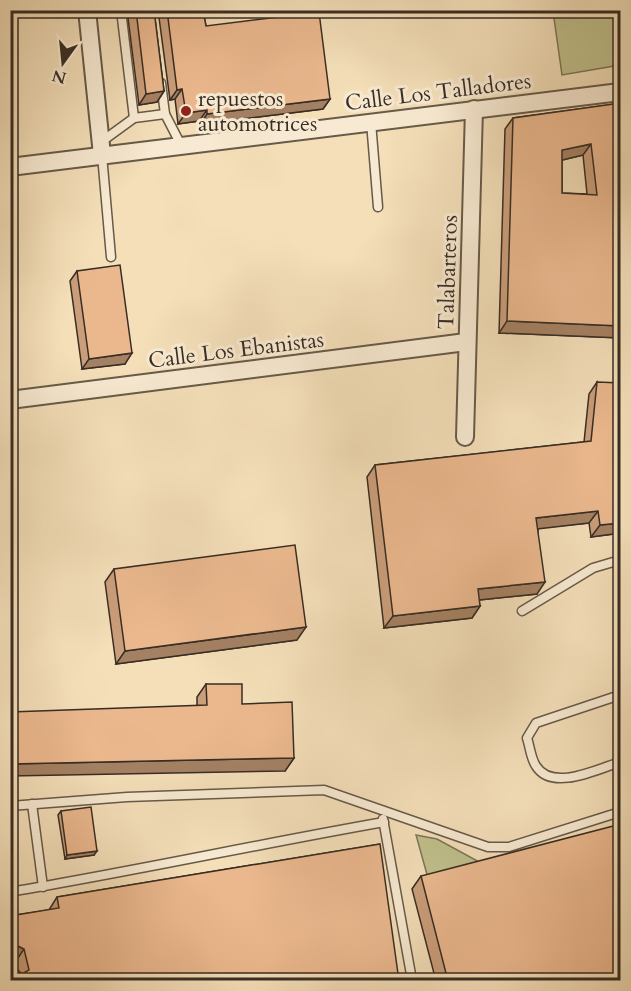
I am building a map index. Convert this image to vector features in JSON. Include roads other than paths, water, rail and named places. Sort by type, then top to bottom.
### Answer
[{"type":"street","points":[[87,10],[101,149]]},
{"type":"street","name":"Calle Los Talladores","points":[[10,167],[101,149],[181,145],[621,92]]},
{"type":"street","name":"Talabarteros","points":[[465,437],[474,110]]},
{"type":"street","name":"Calle Los Ebanistas","points":[[10,400],[466,342]]},
{"type":"lane","points":[[121,10],[134,118]]},
{"type":"lane","points":[[159,68],[165,114],[181,145]]},
{"type":"lane","points":[[111,257],[101,149],[134,118],[165,114]]},
{"type":"lane","points":[[371,122],[378,207]]},
{"type":"lane","points":[[522,611],[593,568],[621,560]]},
{"type":"lane","points":[[621,695],[536,723],[527,738],[535,766],[544,775],[559,780],[621,762]]},
{"type":"lane","points":[[10,806],[126,797],[324,790],[488,847],[509,847],[621,812]]},
{"type":"lane","points":[[32,804],[43,887]]},
{"type":"lane","points":[[381,809],[412,981]]},
{"type":"lane","points":[[10,892],[384,822]]},
{"type":"place","name":"repuestos automotrices","points":[[186,111]]}]
